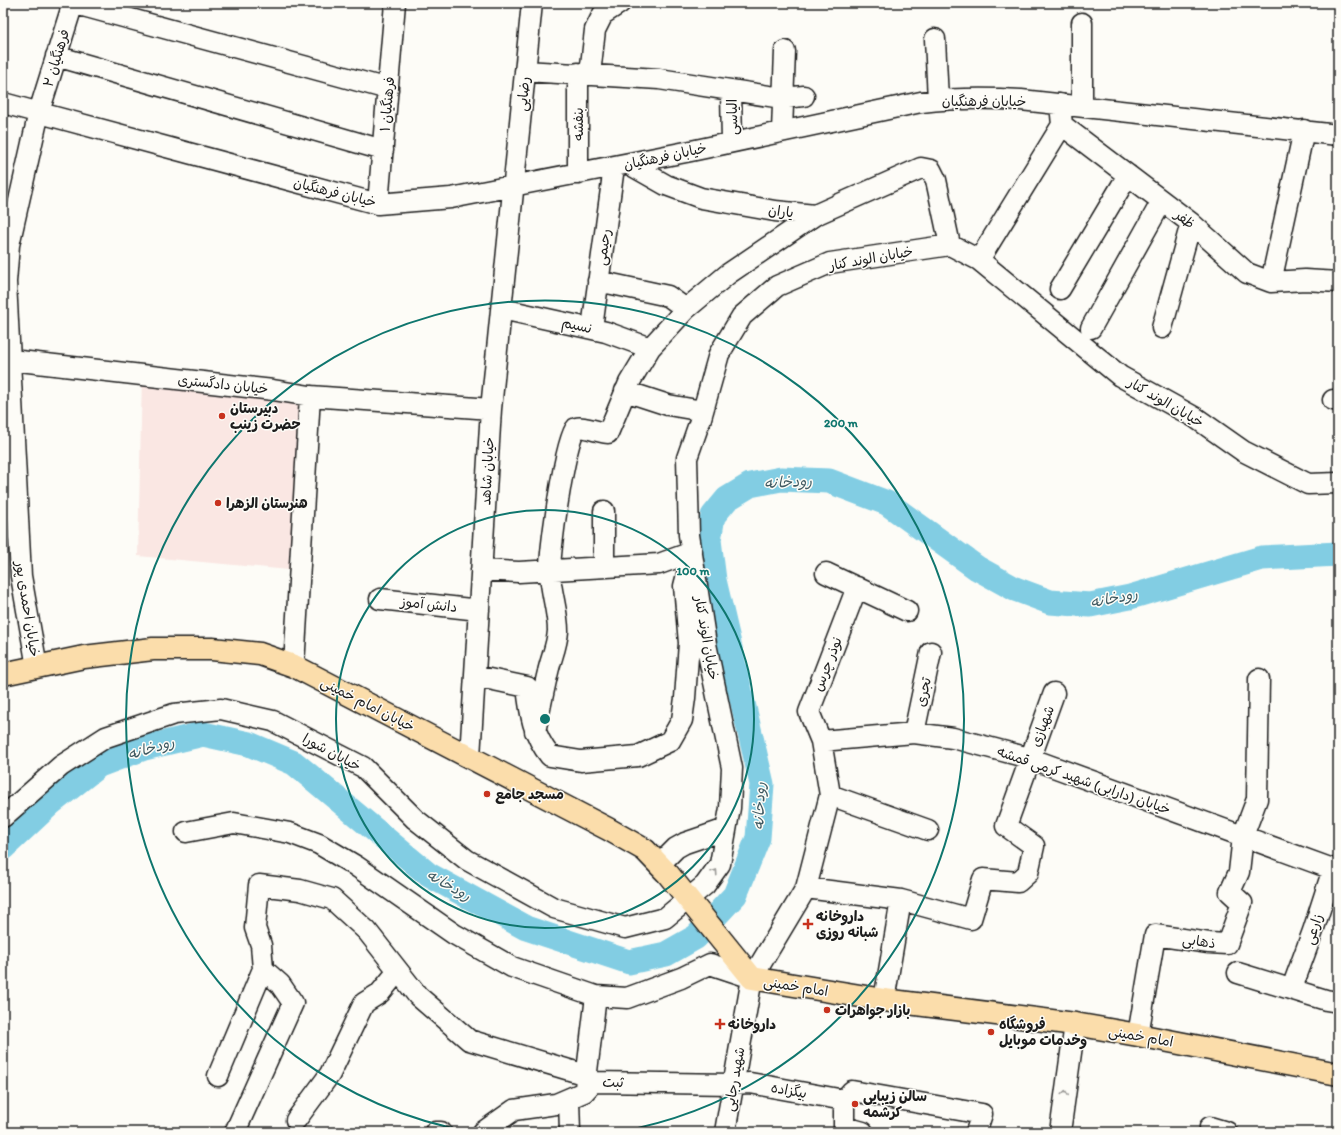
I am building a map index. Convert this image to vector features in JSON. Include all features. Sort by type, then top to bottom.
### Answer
[{"type":"main road","name":"خیابان امام خمینی","points":[[3,674],[84,657],[153,649],[212,649],[260,654],[294,666],[608,829],[645,850],[752,978]]},
{"type":"main road","name":"امام خمینی","points":[[752,978],[884,1000],[1075,1024],[1338,1074]]},
{"type":"street","points":[[72,3],[388,89]]},
{"type":"street","name":"فرهنگیان ۲","points":[[7,360],[6,282],[9,244],[39,112],[72,3]]},
{"type":"street","name":"فرهنگیان ۱","points":[[378,204],[395,3]]},
{"type":"street","name":"رضایی","points":[[515,186],[532,3]]},
{"type":"street","name":"بنفشه","points":[[578,174],[584,74],[595,30],[603,14],[620,3]]},
{"type":"street","points":[[1082,23],[1082,106]]},
{"type":"street","points":[[935,39],[938,100]]},
{"type":"street","points":[[782,131],[782,98],[785,51]]},
{"type":"street","points":[[56,56],[383,150]]},
{"type":"street","points":[[525,71],[659,79],[782,98],[804,96]]},
{"type":"street","name":"الیاسی","points":[[731,91],[732,142]]},
{"type":"street","name":"خیابان فرهنگیان","points":[[3,103],[378,204],[450,198],[515,186],[938,100],[989,98],[1060,104],[1304,130],[1338,135]]},
{"type":"street","points":[[980,260],[1062,125],[1060,104]]},
{"type":"street","name":"ظفر","points":[[1062,125],[1191,223],[1247,273],[1271,282],[1305,280],[1338,282]]},
{"type":"street","points":[[1271,282],[1304,130]]},
{"type":"street","name":"یاران","points":[[621,165],[666,185],[701,198],[775,211],[815,215],[921,168],[931,170],[936,180],[950,245]]},
{"type":"street","name":"رحیمی","points":[[592,328],[598,281],[621,165]]},
{"type":"street","points":[[1060,289],[1128,175]]},
{"type":"street","name":"خیابان شاهد","points":[[470,757],[491,408],[515,186]]},
{"type":"street","points":[[1091,328],[1162,201]]},
{"type":"street","points":[[535,731],[548,671],[556,645],[558,630],[550,570],[560,488],[568,446],[572,434],[576,428],[581,427],[608,433],[626,391],[650,348],[686,309],[728,274],[815,215]]},
{"type":"street","points":[[1162,328],[1191,223]]},
{"type":"street","name":"خیابان الوند کنار","points":[[693,906],[705,885],[720,864],[730,808],[732,768],[706,644],[692,552],[686,458],[703,410],[719,354],[742,316],[777,286],[830,263],[950,245],[980,260],[1120,376],[1196,418],[1243,451],[1308,484],[1338,482]]},
{"type":"street","points":[[598,281],[668,296],[686,309]]},
{"type":"street","name":"نسیم","points":[[502,309],[592,328],[650,348]]},
{"type":"street","name":"خیابان دادگستری","points":[[7,360],[273,390],[310,396],[491,408]]},
{"type":"street","name":"خیابان احمدی پور","points":[[7,360],[21,576],[37,667]]},
{"type":"street","points":[[626,391],[668,405],[703,410]]},
{"type":"street","points":[[294,666],[310,396]]},
{"type":"street","points":[[604,511],[604,567]]},
{"type":"street","points":[[481,570],[519,572],[659,564],[692,552]]},
{"type":"street","points":[[475,676],[527,687],[530,714],[535,731],[540,743],[550,756],[581,761],[638,756],[670,741],[682,720],[683,713],[689,643],[684,586],[692,552]]},
{"type":"street","points":[[826,573],[907,611]]},
{"type":"street","name":"نوذر چرس","points":[[830,795],[820,741],[809,712],[857,587]]},
{"type":"street","name":"دانش آموز","points":[[380,599],[479,610]]},
{"type":"street","name":"تجری","points":[[914,733],[931,652]]},
{"type":"street","points":[[1243,836],[1257,799],[1259,679]]},
{"type":"street","name":"شهبازی","points":[[901,900],[971,919],[983,879],[1018,882],[1028,872],[1034,846],[1006,826],[1029,758],[1054,693]]},
{"type":"street","name":"خیابان شورا","points":[[3,817],[61,766],[106,737],[174,714],[221,709],[273,721],[364,768],[415,819],[467,860],[554,908],[625,928],[664,918],[693,906]]},
{"type":"street","name":"خیابان (دارابی) شهید کرمی قمشه","points":[[820,741],[914,733],[953,738],[1029,758],[1336,870]]},
{"type":"street","points":[[186,832],[234,823],[290,833],[319,844],[356,866],[454,934],[512,967],[596,996],[627,998],[681,978],[710,964],[752,978],[806,888],[830,795],[928,830]]},
{"type":"street","points":[[659,865],[685,843],[726,829]]},
{"type":"street","name":"ذهابی","points":[[1138,1035],[1155,935],[1209,944],[1227,944],[1242,903],[1230,892],[1239,872],[1243,836]]},
{"type":"street","name":"زارعی","points":[[1292,988],[1336,870]]},
{"type":"street","points":[[218,1076],[263,969],[260,944],[255,928],[259,885],[300,890],[332,899],[367,931],[418,996],[469,1040],[580,1088]]},
{"type":"street","points":[[806,888],[901,900],[884,1000]]},
{"type":"street","points":[[235,1132],[293,1003],[280,984],[263,969]]},
{"type":"street","points":[[296,1120],[330,1074],[364,1002],[380,993],[398,971]]},
{"type":"street","points":[[1238,973],[1292,988],[1326,1000],[1338,1002]]},
{"type":"street","name":"شهید رجایی","points":[[725,1132],[752,978]]},
{"type":"street","points":[[570,1132],[580,1088],[596,996]]},
{"type":"street","points":[[1060,1132],[1075,1024]]},
{"type":"street","name":"ثبت","points":[[493,1129],[514,1110],[556,1104],[580,1088],[593,1082],[733,1084]]},
{"type":"street","name":"بیگزاده","points":[[733,1084],[750,1083],[844,1100]]},
{"type":"street","points":[[851,1130],[844,1100],[852,1091],[982,1114],[976,1132]]},
{"type":"street","points":[[435,1132],[442,1132]]},
{"type":"shaded area","name":"هنرستان الزهرا","points":[[142,375],[303,400],[301,450],[289,570],[138,556]]},
{"type":"waterway","name":"رودخانه","points":[[3,848],[51,803],[99,765],[144,748],[203,734],[249,744],[294,763],[429,875],[526,928],[629,962],[666,954],[696,937],[735,895],[758,838],[762,784],[714,580],[709,540],[713,516],[727,499],[750,485],[781,479],[829,481],[887,503],[977,568],[1015,589],[1050,602],[1090,605],[1130,597],[1262,558],[1338,554]]},
{"type":"place","name":"دبیرستان حضرت زینب","points":[[222,416]]},
{"type":"place","name":"هنرستان الزهرا","points":[[218,503]]},
{"type":"place","name":"مسجد جامع","points":[[487,794]]},
{"type":"place","name":"داروخانه شبانه روزی","points":[[808,924]]},
{"type":"place","name":"بازار جواهرات","points":[[827,1010]]},
{"type":"place","name":"داروخانه","points":[[720,1024]]},
{"type":"place","name":"فروشگاه وخدمات موبایل","points":[[991,1032]]},
{"type":"place","name":"سالن زیبایی کرشمه","points":[[855,1104]]}]
